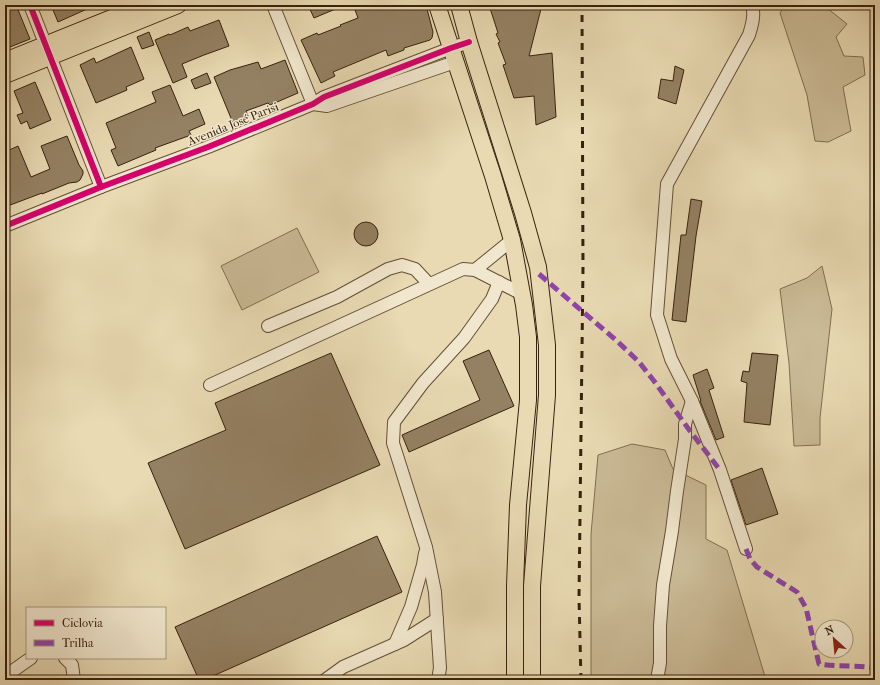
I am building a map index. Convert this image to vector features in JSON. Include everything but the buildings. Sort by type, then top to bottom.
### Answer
[{"type":"main road","points":[[5,75],[48,51],[144,5]]},
{"type":"main road","points":[[5,61],[48,51],[178,5]]},
{"type":"main road","points":[[437,5],[493,176],[512,240],[528,337],[528,400],[518,505],[515,586],[515,680]]},
{"type":"main road","points":[[459,5],[469,42],[523,213],[538,267],[547,345],[547,395],[532,586],[532,680]]},
{"type":"street","points":[[30,5],[101,187]]},
{"type":"street","points":[[272,5],[313,104]]},
{"type":"street","points":[[746,549],[720,470],[692,400],[671,359],[657,316],[667,184],[749,35],[753,22],[752,5]]},
{"type":"street","name":"Avenida José Parisi","points":[[5,226],[101,187],[208,147],[313,104],[324,97],[453,55],[469,42]]},
{"type":"street","points":[[475,270],[512,240]]},
{"type":"street","points":[[268,326],[337,297],[388,269],[402,265],[414,269],[429,284]]},
{"type":"street","points":[[210,385],[463,269],[475,270],[522,294]]},
{"type":"street","points":[[438,680],[440,668],[436,592],[426,547],[393,443],[394,422],[423,384],[464,338],[492,299],[499,282]]},
{"type":"street","points":[[657,680],[660,662],[660,626],[664,585],[685,439],[685,424],[692,400]]},
{"type":"street","points":[[395,644],[411,607],[423,565],[426,547]]},
{"type":"street","points":[[325,680],[343,667],[404,640],[437,619]]},
{"type":"street","points":[[8,680],[14,670],[30,659]]},
{"type":"street","points":[[65,659],[72,666],[74,680]]},
{"type":"shaded area","points":[[785,5],[829,5],[827,8],[847,24],[836,37],[844,56],[863,57],[865,75],[843,87],[851,131],[828,142],[815,141],[807,95],[780,13]]},
{"type":"shaded area","points":[[297,228],[319,272],[242,310],[221,266]]},
{"type":"shaded area","points":[[822,266],[832,309],[820,418],[820,445],[794,446],[789,363],[780,289],[807,278]]},
{"type":"shaded area","points":[[632,444],[665,450],[673,469],[706,485],[706,539],[727,550],[766,680],[591,680],[591,534],[598,455]]},
{"type":"railway","points":[[581,680],[579,598],[583,268],[582,5]]},
{"type":"marked path","points":[[539,274],[617,341],[639,362],[720,470]]},
{"type":"marked path","points":[[746,549],[750,559],[757,567],[797,592],[806,608],[819,664],[875,668]]},
{"type":"cycle path","points":[[30,5],[101,187]]},
{"type":"cycle path","points":[[5,226],[101,187],[208,147],[313,104],[324,97],[469,42]]}]
